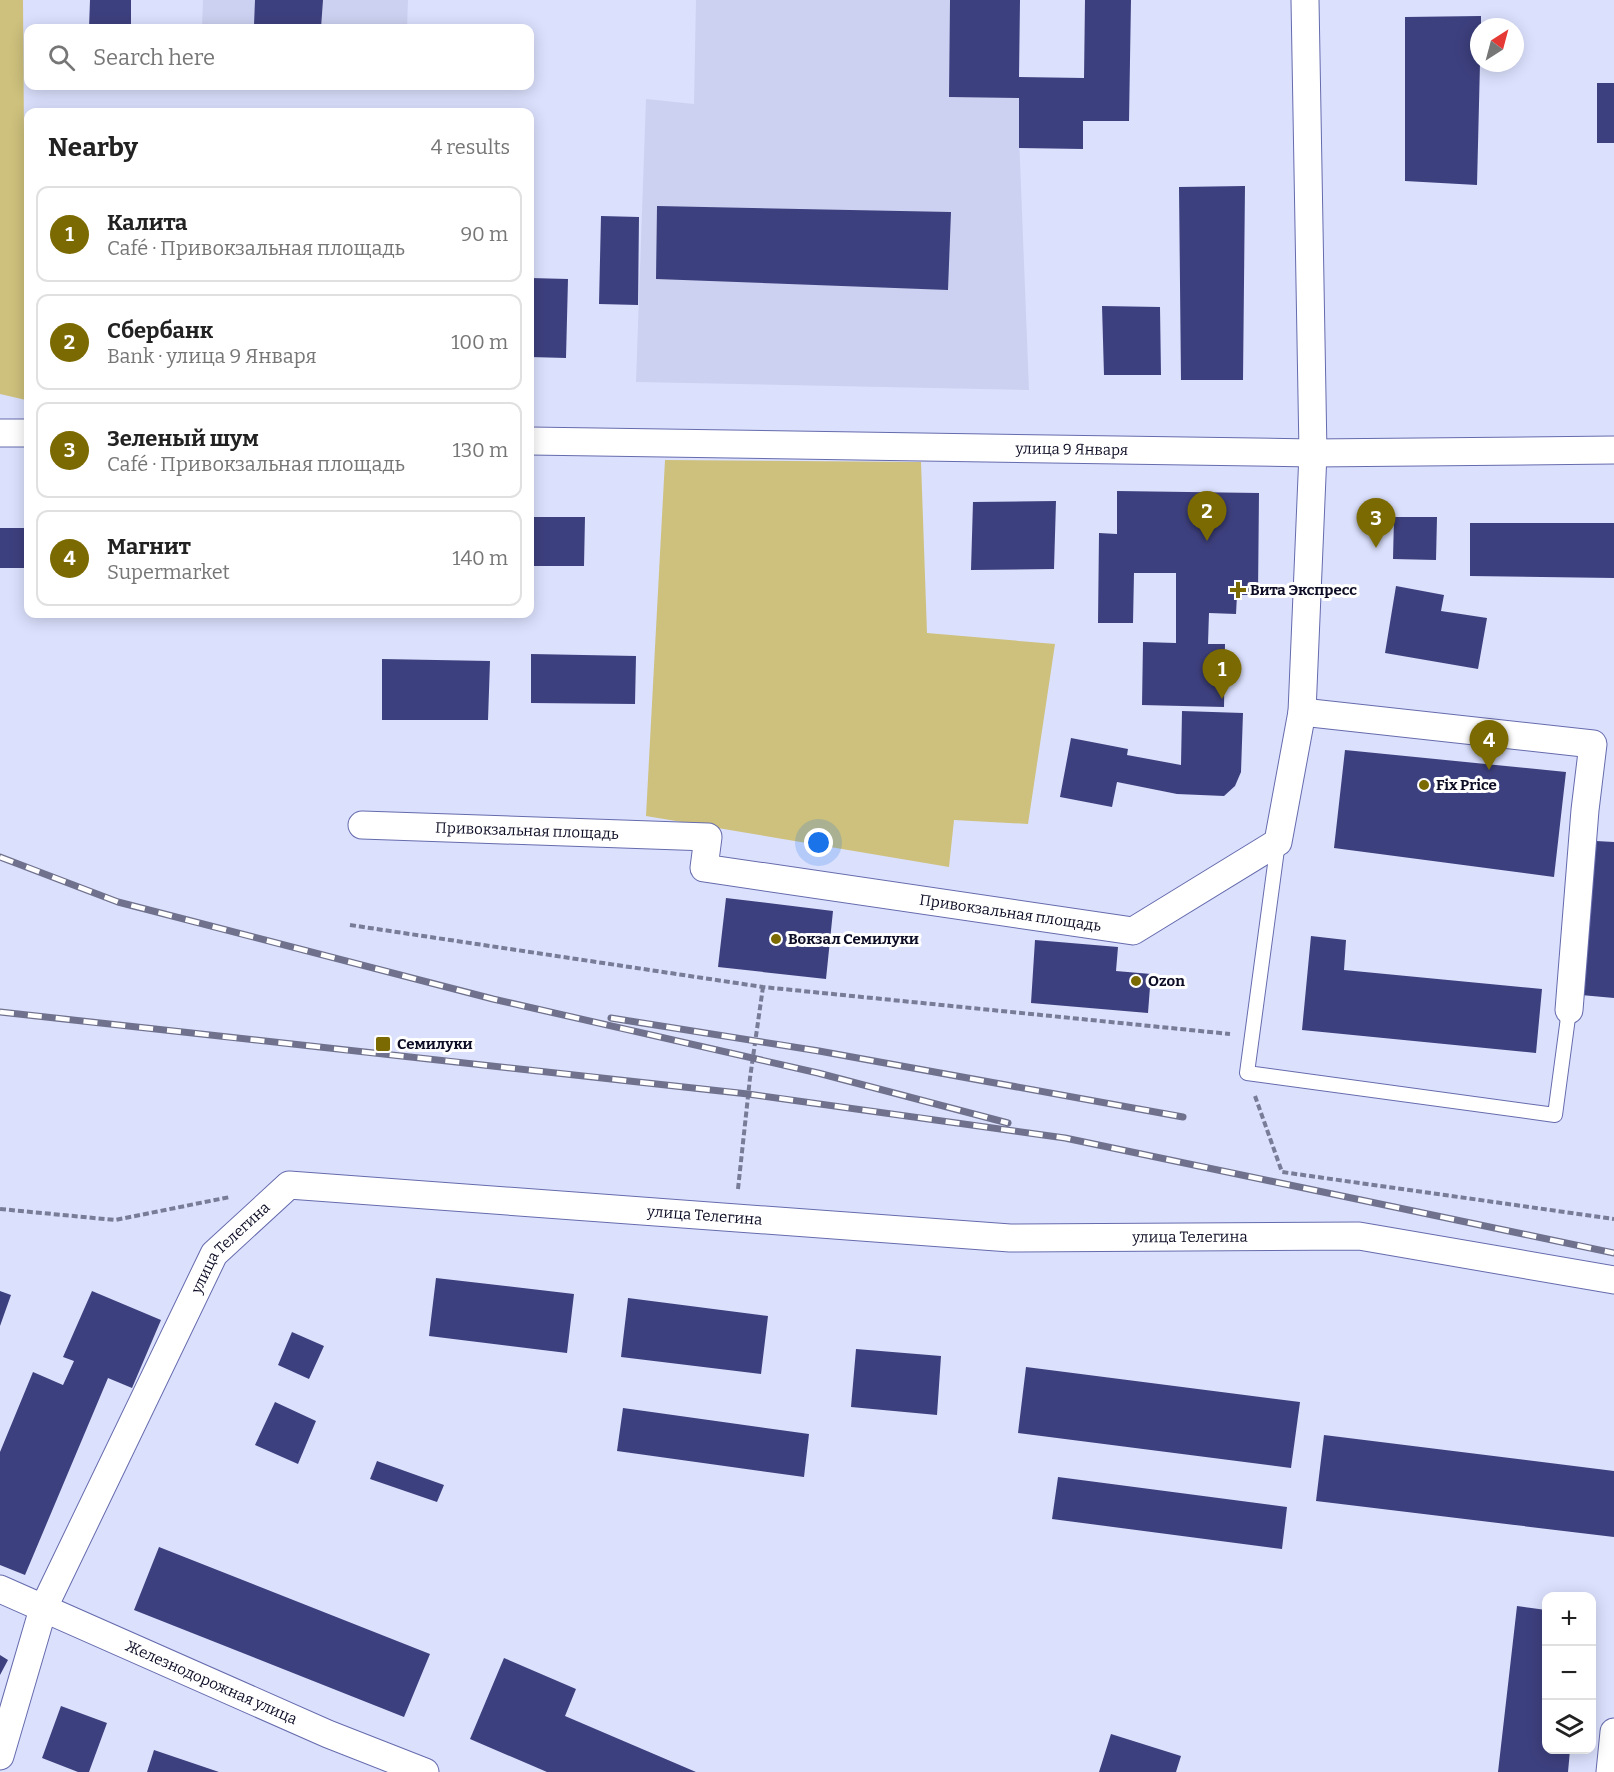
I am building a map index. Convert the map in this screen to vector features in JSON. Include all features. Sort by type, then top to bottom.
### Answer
[{"type":"street","points":[[1278,842],[1302,712],[1313,453],[1305,0]]},
{"type":"street","points":[[0,433],[24,433]]},
{"type":"street","name":"улица 9 Января","points":[[534,441],[1313,453],[1614,450]]},
{"type":"street","points":[[1302,712],[1593,744],[1585,810],[1569,1010]]},
{"type":"street","name":"Привокзальная площадь","points":[[362,825],[708,837],[704,868],[1133,932],[1278,842]]},
{"type":"street","name":"улица Телегина","points":[[0,1756],[43,1609],[214,1254],[289,1185],[1010,1238],[1359,1236],[1614,1280]]},
{"type":"street","name":"Железнодорожная улица","points":[[0,1589],[327,1734],[425,1772]]},
{"type":"street","points":[[1610,1772],[1614,1732]]},
{"type":"lane","points":[[1278,842],[1247,1073],[1555,1115],[1569,1010]]},
{"type":"path","points":[[350,925],[764,987],[1252,1037]]},
{"type":"path","points":[[735,1219],[750,1078],[764,987]]},
{"type":"path","points":[[1247,1073],[1282,1173],[1614,1219]]},
{"type":"path","points":[[0,1209],[115,1220],[231,1197]]},
{"type":"shaded area","points":[[0,0],[23,0],[24,400],[0,394]]},
{"type":"shaded area","points":[[203,0],[408,0],[407,24],[202,24]]},
{"type":"shaded area","points":[[696,0],[1019,0],[1019,136],[1029,390],[636,382],[646,99],[694,104]]},
{"type":"shaded area","points":[[665,460],[921,462],[927,633],[1055,644],[1028,824],[954,820],[949,867],[646,816]]},
{"type":"building","points":[[90,0],[131,0],[131,24],[89,24]]},
{"type":"building","points":[[255,0],[323,0],[321,24],[254,24]]},
{"type":"building","points":[[950,0],[1020,0],[1019,77],[1084,78],[1085,0],[1131,0],[1129,121],[1083,121],[1083,149],[1019,148],[1019,98],[949,97]]},
{"type":"building","points":[[1481,16],[1481,18],[1470,18],[1470,72],[1480,72],[1477,185],[1405,181],[1405,17]]},
{"type":"building","points":[[1597,83],[1614,83],[1614,143],[1597,143]]},
{"type":"building","points":[[1245,186],[1243,380],[1181,380],[1179,187]]},
{"type":"building","points":[[657,206],[951,212],[948,290],[656,279]]},
{"type":"building","points":[[601,216],[639,217],[638,305],[599,304]]},
{"type":"building","points":[[534,278],[568,279],[566,358],[534,357]]},
{"type":"building","points":[[1102,306],[1160,307],[1161,375],[1104,375]]},
{"type":"building","points":[[1117,491],[1259,493],[1258,595],[1237,595],[1236,614],[1209,613],[1208,644],[1225,644],[1224,707],[1142,705],[1143,642],[1176,643],[1176,573],[1134,573],[1133,623],[1098,623],[1099,533],[1117,534]]},
{"type":"building","points":[[1056,501],[1054,569],[971,570],[973,502]]},
{"type":"building","points":[[534,517],[585,517],[584,566],[534,566]]},
{"type":"building","points":[[1394,517],[1437,517],[1436,560],[1393,559]]},
{"type":"building","points":[[1470,523],[1614,523],[1614,578],[1470,576]]},
{"type":"building","points":[[0,528],[24,528],[24,568],[0,568]]},
{"type":"building","points":[[1396,586],[1444,595],[1441,611],[1487,618],[1478,669],[1385,653]]},
{"type":"building","points":[[531,654],[636,656],[635,704],[531,703]]},
{"type":"building","points":[[382,659],[490,661],[488,720],[382,720]]},
{"type":"building","points":[[1182,711],[1243,713],[1241,772],[1235,786],[1224,796],[1177,794],[1117,782],[1112,807],[1060,797],[1071,738],[1128,749],[1127,755],[1181,765]]},
{"type":"building","points":[[1345,750],[1566,772],[1554,877],[1334,848]]},
{"type":"building","points":[[1596,841],[1614,842],[1614,998],[1581,995]]},
{"type":"building","name":"Вокзал Семилуки","points":[[726,898],[833,911],[826,979],[718,967]]},
{"type":"building","points":[[1311,936],[1346,940],[1344,970],[1542,989],[1536,1053],[1302,1030]]},
{"type":"building","points":[[1035,940],[1118,947],[1116,971],[1151,974],[1148,1013],[1031,1003]]},
{"type":"building","points":[[436,1278],[574,1294],[567,1353],[429,1336]]},
{"type":"building","points":[[0,1291],[11,1295],[0,1326]]},
{"type":"building","points":[[92,1291],[161,1320],[132,1388],[108,1378],[25,1575],[0,1565],[0,1452],[33,1372],[63,1385],[74,1361],[63,1357]]},
{"type":"building","points":[[628,1298],[768,1316],[761,1374],[621,1357]]},
{"type":"building","points":[[292,1332],[324,1346],[309,1379],[278,1365]]},
{"type":"building","points":[[856,1349],[941,1356],[937,1415],[851,1407]]},
{"type":"building","points":[[1026,1367],[1300,1402],[1291,1468],[1018,1433]]},
{"type":"building","points":[[275,1402],[316,1421],[298,1464],[255,1445]]},
{"type":"building","points":[[623,1408],[809,1434],[804,1477],[617,1451]]},
{"type":"building","points":[[1324,1435],[1614,1471],[1614,1537],[1316,1501]]},
{"type":"building","points":[[377,1461],[444,1485],[437,1502],[370,1479]]},
{"type":"building","points":[[1058,1477],[1287,1507],[1282,1549],[1052,1519]]},
{"type":"building","points":[[159,1547],[430,1654],[404,1717],[134,1610]]},
{"type":"building","points":[[1517,1606],[1542,1609],[1542,1754],[1570,1754],[1568,1772],[1498,1772]]},
{"type":"building","points":[[0,1655],[8,1660],[0,1675]]},
{"type":"building","points":[[504,1658],[576,1689],[565,1716],[696,1772],[547,1772],[470,1739]]},
{"type":"building","points":[[61,1706],[107,1723],[89,1772],[78,1772],[42,1758]]},
{"type":"building","points":[[1111,1734],[1181,1756],[1176,1772],[1099,1772]]},
{"type":"building","points":[[154,1750],[219,1772],[147,1772]]},
{"type":"railway","points":[[0,857],[118,902],[493,999],[818,1073],[1008,1123]]},
{"type":"railway","points":[[0,1012],[748,1094],[1065,1138],[1614,1253]]},
{"type":"railway","points":[[611,1018],[819,1051],[1183,1117]]},
{"type":"place","name":"Сбербанк","points":[[1207,541]]},
{"type":"place","name":"Зеленый шум","points":[[1376,548]]},
{"type":"place","name":"Вита Экспресс","points":[[1238,590]]},
{"type":"place","name":"Калита","points":[[1222,699]]},
{"type":"place","name":"Магнит","points":[[1489,770]]},
{"type":"place","name":"Fix Price","points":[[1424,785]]},
{"type":"place","name":"Вокзал Семилуки","points":[[776,939]]},
{"type":"place","name":"Ozon","points":[[1136,981]]},
{"type":"place","name":"Семилуки","points":[[383,1044]]}]
